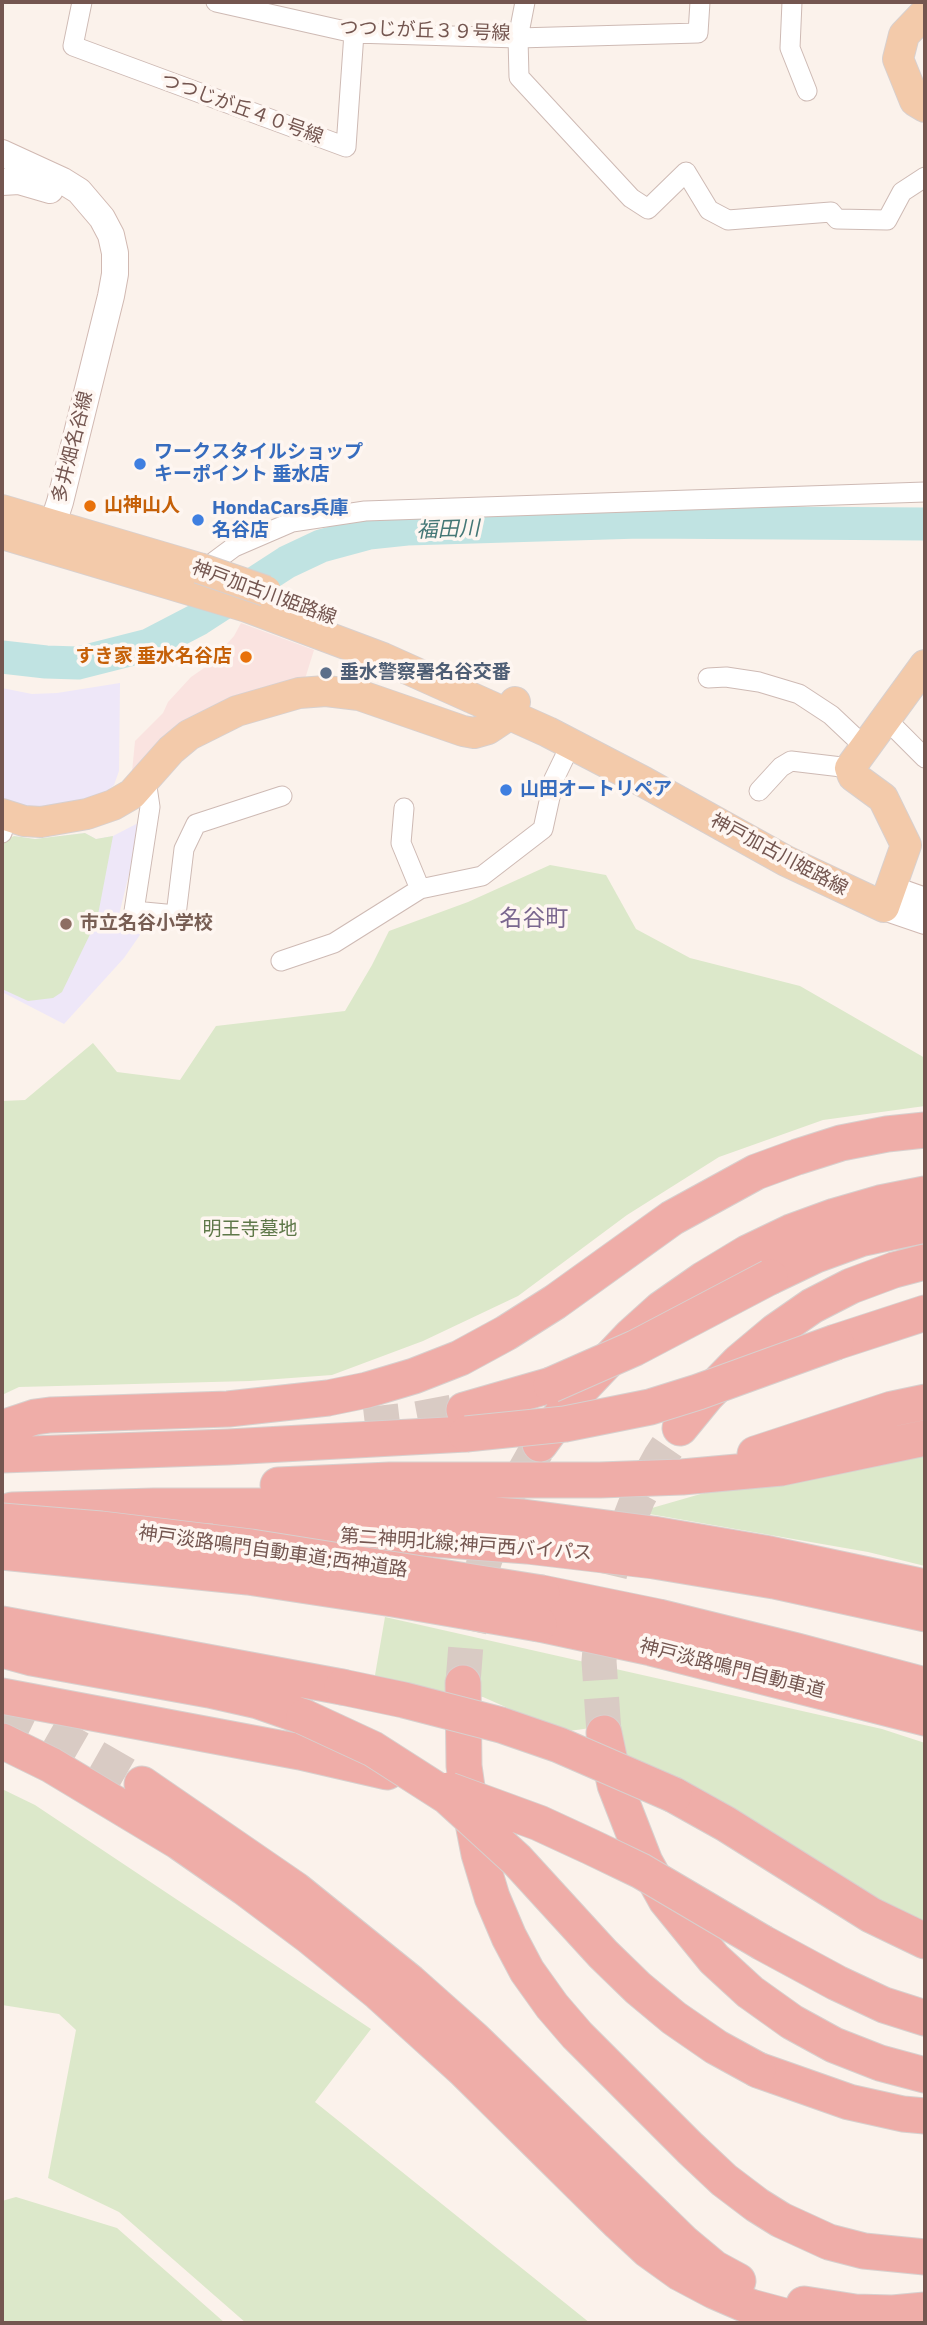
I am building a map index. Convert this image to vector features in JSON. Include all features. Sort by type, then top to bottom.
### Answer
[{"type":"highway","points":[[2,1428],[35,1417],[64,1414],[228,1409],[282,1404],[368,1390],[414,1376],[460,1357],[506,1333],[555,1302],[672,1218],[756,1172],[841,1143],[925,1130]]},
{"type":"highway","points":[[540,1444],[559,1416],[597,1371],[661,1309],[704,1279],[747,1253],[791,1232],[880,1203],[925,1194]]},
{"type":"highway","points":[[465,1422],[635,1348],[816,1255],[860,1239],[925,1225]]},
{"type":"highway","points":[[680,1429],[707,1395],[739,1362],[812,1306],[851,1286],[925,1262]]},
{"type":"highway","points":[[2,1455],[228,1447],[465,1422],[565,1424],[650,1406],[698,1392],[925,1313]]},
{"type":"highway","points":[[600,1480],[729,1461],[892,1409],[925,1402]]},
{"type":"highway","points":[[8,1514],[224,1489],[308,1483],[655,1479],[781,1468],[925,1438]]},
{"type":"highway","name":"第二神明北線;神戸西バイパス","points":[[8,1514],[155,1506],[286,1506],[407,1509],[523,1517],[653,1534],[769,1554],[925,1587]]},
{"type":"highway","name":"神戸淡路鳴門自動車道;西神道路","points":[[8,1514],[102,1529],[251,1547],[541,1608]]},
{"type":"highway","name":"第二神明北線;神戸西バイパス","points":[[2,1538],[157,1532],[289,1533],[406,1537],[527,1546],[654,1561],[774,1581],[925,1614]]},
{"type":"highway","name":"神戸淡路鳴門自動車道;西神道路","points":[[2,1552],[248,1577],[393,1598],[541,1608]]},
{"type":"highway","name":"神戸淡路鳴門自動車道","points":[[541,1608],[734,1635],[925,1685]]},
{"type":"highway","name":"神戸淡路鳴門自動車道","points":[[541,1608],[664,1651],[925,1718]]},
{"type":"highway","points":[[2,1624],[24,1646],[258,1701],[304,1717],[373,1749],[448,1797],[517,1860],[638,1988],[705,2039],[758,2070],[849,2102],[902,2114],[925,2116]]},
{"type":"highway","points":[[24,1646],[342,1687],[501,1725],[559,1745],[674,1796],[726,1824],[872,1915],[925,1941]]},
{"type":"highway","points":[[463,1684],[464,1766],[479,1854],[492,1897],[509,1937],[527,1971],[552,2006],[577,2035],[690,2148],[724,2180],[757,2205],[781,2220],[829,2242],[864,2251],[925,2257]]},
{"type":"highway","points":[[2,1696],[300,1752],[387,1772],[470,1797],[539,1823],[641,1871],[837,1983],[884,2005],[925,2018]]},
{"type":"highway","points":[[604,1733],[615,1786],[645,1862],[666,1900],[714,1959],[750,1992],[792,2022],[834,2045],[880,2063],[925,2075]]},
{"type":"highway","points":[[2,1741],[51,1765],[179,1842],[309,1936],[379,1993],[455,2061],[629,2232],[680,2273],[751,2307],[792,2318],[829,2323]]},
{"type":"highway","points":[[142,1784],[296,1890],[410,1982],[474,2039],[652,2213],[714,2267],[768,2294],[817,2308],[855,2312],[925,2311]]},
{"type":"highway","points":[[892,2323],[925,2318]]},
{"type":"main road","points":[[925,13],[904,35],[898,60],[915,101],[925,107]]},
{"type":"main road","name":"神戸加古川姫路線","points":[[2,510],[49,535],[190,577],[415,651],[513,706],[571,744],[797,867],[887,898]]},
{"type":"main road","name":"神戸加古川姫路線","points":[[2,534],[49,535]]},
{"type":"main road","points":[[887,898],[906,845],[883,798],[853,776],[858,758],[925,665]]},
{"type":"main road","points":[[3,822],[41,822],[87,814],[125,799],[146,780],[171,750],[189,735],[229,715],[299,692],[326,691],[359,695],[463,732],[474,733],[488,729],[513,706]]},
{"type":"main road","name":"神戸加古川姫路線","points":[[513,706],[627,751],[887,898]]},
{"type":"street","name":"つつじが丘４０号線","points":[[82,2],[73,46],[346,147],[354,33]]},
{"type":"street","name":"つつじが丘３９号線","points":[[216,2],[354,33],[518,38],[525,2]]},
{"type":"street","points":[[700,2],[698,33],[518,38],[519,77],[631,198],[648,209],[686,172],[709,210],[728,220],[831,212],[837,219],[887,220],[901,192],[925,177]]},
{"type":"street","points":[[792,2],[790,48],[807,91]]},
{"type":"street","points":[[2,153],[79,191],[102,218],[111,235],[115,253],[115,274],[98,348]]},
{"type":"street","points":[[2,182],[19,181],[53,191],[69,202],[94,232],[102,250],[107,285],[98,348]]},
{"type":"street","name":"多井畑名谷線","points":[[49,535],[60,502],[98,348]]},
{"type":"street","points":[[190,577],[234,547],[292,522],[365,511],[925,492]]},
{"type":"street","points":[[708,678],[726,677],[760,682],[799,694],[831,715],[858,758],[792,761],[782,766],[759,791]]},
{"type":"street","points":[[887,720],[925,758]]},
{"type":"street","points":[[281,961],[334,943],[420,889],[482,876],[543,829],[554,779],[571,744]]},
{"type":"street","points":[[146,780],[150,807],[134,912],[176,915],[184,849],[196,824],[282,796]]},
{"type":"street","points":[[404,808],[401,843],[420,889]]},
{"type":"street","points":[[887,898],[925,901]]},
{"type":"street","points":[[887,898],[925,921]]},
{"type":"shaded area","points":[[241,623],[314,650],[304,682],[132,772],[135,741],[163,713],[168,702],[191,677],[207,666],[234,636]]},
{"type":"shaded area","points":[[120,683],[119,771],[114,785],[103,794],[51,810],[8,803],[2,799],[2,688],[32,694],[57,693]]},
{"type":"shaded area","name":"市立名谷小学校","points":[[142,821],[119,915],[142,932],[124,958],[64,1024],[2,992],[2,849],[14,836],[35,839],[85,833],[96,839],[113,836]]},
{"type":"green space","name":"市立名谷小学校","points":[[85,833],[96,839],[113,836],[97,920],[62,992],[53,998],[28,1001],[2,989],[2,849],[5,840],[14,836],[35,839]]},
{"type":"green space","name":"明王寺墓地","points":[[550,865],[606,875],[636,929],[690,958],[800,986],[925,1058],[925,1106],[823,1120],[719,1157],[627,1215],[518,1296],[423,1341],[332,1375],[250,1381],[19,1387],[2,1395],[2,1101],[25,1100],[93,1043],[117,1072],[180,1080],[216,1026],[345,1011],[389,931],[468,902]]},
{"type":"green space","points":[[925,1447],[925,1566],[868,1552],[638,1512],[711,1491]]},
{"type":"green space","points":[[385,1617],[882,1729],[925,1743],[925,1925],[883,1906],[628,1761],[619,1724],[562,1732],[483,1697],[374,1681]]},
{"type":"green space","points":[[2,1789],[35,1805],[371,2029],[315,2102],[590,2323],[246,2323],[119,2212],[48,2178],[76,2030],[59,2014],[2,2005]]},
{"type":"green space","points":[[16,2197],[117,2228],[225,2323],[2,2323],[2,2201]]},
{"type":"waterway","name":"福田川","points":[[2,657],[78,663],[149,645],[199,619],[287,562],[321,546],[369,533],[407,529],[640,522],[925,524]]},
{"type":"tunnel","points":[[365,1425],[464,1410]]},
{"type":"tunnel","points":[[604,1733],[599,1661],[605,1594],[611,1568],[638,1498],[680,1428]]},
{"type":"tunnel","points":[[463,1683],[466,1644],[484,1562],[514,1490],[540,1444]]},
{"type":"tunnel","points":[[2,1708],[49,1731],[142,1784]]},
{"type":"place","name":"ワークスタイルショップ キーポイント 垂水店","points":[[140,464]]},
{"type":"place","name":"山神山人","points":[[90,506]]},
{"type":"place","name":"HondaCars兵庫 名谷店","points":[[198,520]]},
{"type":"place","name":"すき家 垂水名谷店","points":[[246,657]]},
{"type":"place","name":"垂水警察署名谷交番","points":[[326,673]]},
{"type":"place","name":"山田オートリペア","points":[[506,790]]},
{"type":"place","name":"市立名谷小学校","points":[[66,924]]},
{"type":"district","name":"名谷町","points":[[534,919]]}]
